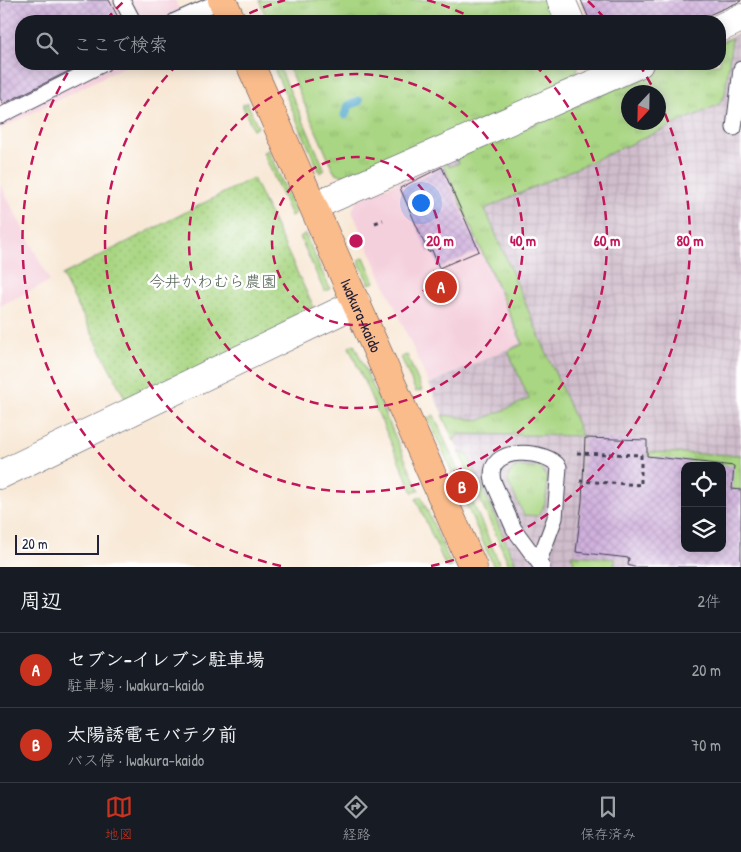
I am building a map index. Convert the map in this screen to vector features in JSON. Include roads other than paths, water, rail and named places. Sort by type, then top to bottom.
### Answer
[{"type":"main road","points":[[222,0],[229,15]]},
{"type":"main road","name":"Iwakura-kaido","points":[[253,70],[473,567]]},
{"type":"street","points":[[561,0],[567,15]]},
{"type":"street","points":[[726,25],[741,18]]},
{"type":"street","points":[[314,206],[593,73],[608,70]]},
{"type":"street","points":[[0,475],[357,303]]},
{"type":"lane","points":[[122,0],[130,15]]},
{"type":"lane","points":[[188,15],[222,0]]},
{"type":"lane","points":[[734,128],[741,69]]},
{"type":"lane","points":[[0,116],[91,70]]},
{"type":"lane","points":[[508,455],[543,456],[555,461],[559,467],[555,518],[541,564],[514,530],[493,481],[491,473],[493,465],[499,458],[508,455]]},
{"type":"waterway","points":[[345,115],[348,106],[359,101]]},
{"type":"place","name":"セブン-イレブン駐車場","points":[[441,287]]},
{"type":"place","name":"太陽誘電モバテク前","points":[[462,487]]},
{"type":"park label","name":"今井かわむら農園","points":[[213,281]]}]
